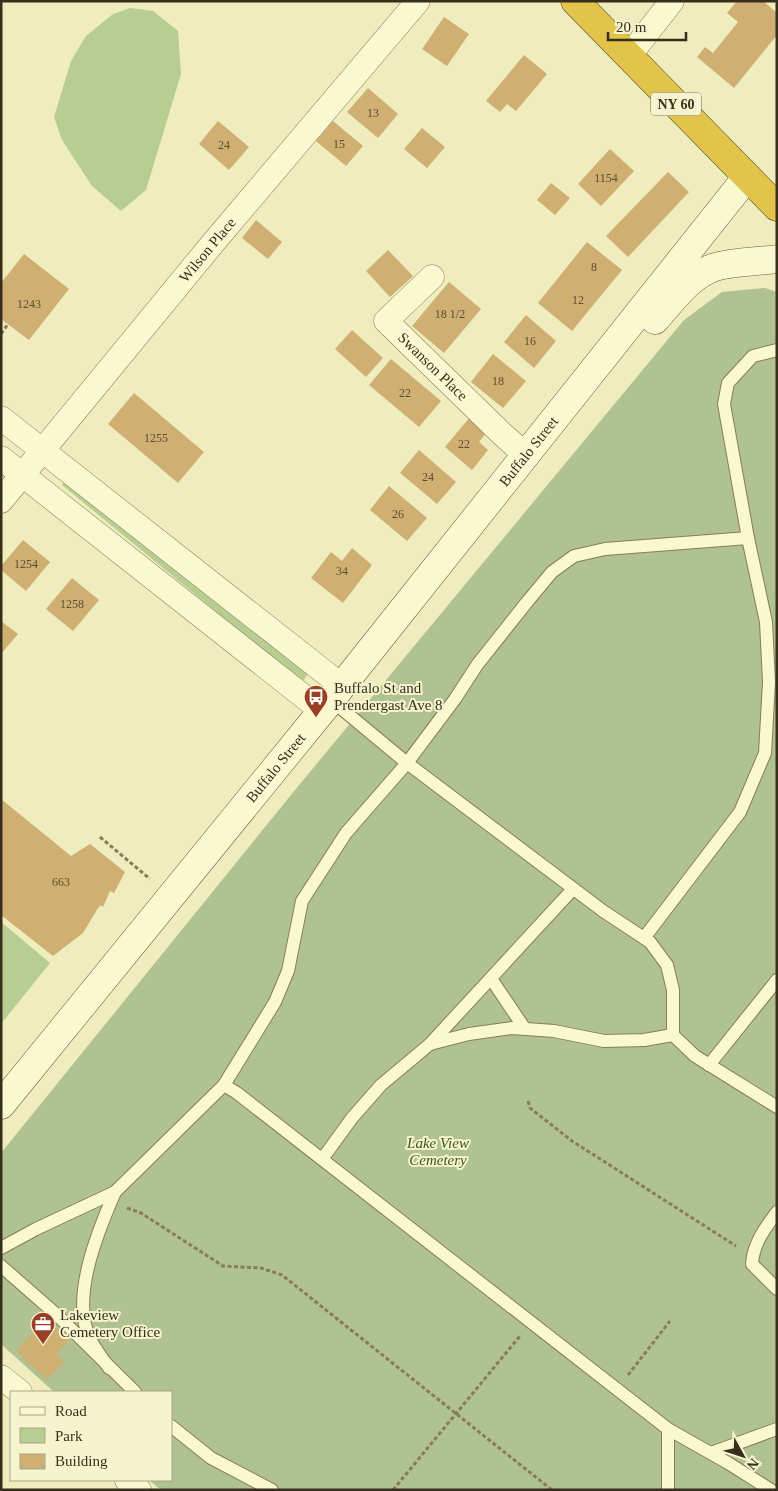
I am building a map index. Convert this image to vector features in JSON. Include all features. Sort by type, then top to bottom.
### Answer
[{"type":"highway","name":"NY 60","points":[[576,1],[777,207]]},
{"type":"street","name":"Wilson Place","points":[[1,502],[213,243],[418,1]]},
{"type":"street","points":[[629,56],[672,1]]},
{"type":"street","name":"Buffalo Street","points":[[1,1105],[528,456],[747,177]]},
{"type":"street","name":"Buffalo Street","points":[[586,382],[614,367],[646,329],[692,281],[713,268],[728,264],[777,259]]},
{"type":"street","name":"Swanson Place","points":[[432,277],[386,321],[502,434],[528,456]]},
{"type":"street","points":[[1,418],[43,451],[332,699]]},
{"type":"street","points":[[1,458],[332,699]]},
{"type":"street","points":[[1,1377],[19,1391]]},
{"type":"street","points":[[127,1481],[139,1490]]},
{"type":"lane","points":[[644,938],[740,812],[765,754],[769,682],[766,622],[748,538],[724,404],[728,383],[753,356],[777,350]]},
{"type":"lane","points":[[109,1368],[90,1338],[84,1316],[83,1294],[99,1225],[112,1197],[224,1085],[275,1002],[288,971],[302,901],[346,833],[407,763],[455,699],[477,665],[552,572],[574,556],[605,549],[748,538]]},
{"type":"lane","points":[[332,699],[407,763],[573,889],[650,942],[667,965],[674,990],[673,1035],[695,1056],[777,1108]]},
{"type":"lane","points":[[323,1158],[352,1118],[381,1086],[430,1044],[492,980],[573,889]]},
{"type":"lane","points":[[492,980],[525,1029]]},
{"type":"lane","points":[[709,1065],[777,980]]},
{"type":"lane","points":[[430,1044],[468,1034],[512,1028],[554,1031],[604,1041],[644,1040],[673,1035]]},
{"type":"lane","points":[[224,1085],[237,1092],[323,1158],[668,1429],[771,1490]]},
{"type":"lane","points":[[1,1248],[36,1229],[112,1197]]},
{"type":"lane","points":[[777,1212],[753,1249],[752,1264],[777,1289]]},
{"type":"lane","points":[[1,1266],[57,1315],[109,1368],[135,1391]]},
{"type":"lane","points":[[172,1427],[211,1458],[272,1490]]},
{"type":"lane","points":[[668,1429],[668,1490]]},
{"type":"lane","points":[[711,1453],[777,1429]]},
{"type":"path","points":[[1,334],[8,324]]},
{"type":"path","points":[[100,837],[153,881]]},
{"type":"path","points":[[528,1101],[530,1108],[572,1141],[753,1257]]},
{"type":"path","points":[[112,1197],[223,1266],[261,1268],[282,1275],[552,1490]]},
{"type":"path","points":[[616,1389],[670,1321]]},
{"type":"path","points":[[394,1490],[531,1322]]},
{"type":"green space","points":[[130,8],[153,11],[178,31],[181,74],[146,190],[121,211],[92,186],[62,140],[54,117],[71,61],[86,36],[113,14]]},
{"type":"green space","name":"Lake View Cemetery","points":[[765,288],[777,292],[777,1490],[161,1490],[150,1481],[172,1481],[172,1391],[53,1391],[1,1344],[1,1153],[295,790],[684,320],[722,292]]},
{"type":"green space","points":[[65,479],[308,673],[304,680],[297,678],[62,485]]},
{"type":"green space","points":[[1,922],[50,963],[1,1024]]},
{"type":"building","points":[[737,1],[763,1],[777,13],[777,35],[734,88],[697,57],[705,47],[713,53],[738,22],[727,13]]},
{"type":"building","points":[[444,17],[469,34],[447,66],[422,49]]},
{"type":"building","points":[[524,55],[547,74],[516,111],[507,104],[500,112],[486,101]]},
{"type":"building","points":[[368,88],[398,114],[378,138],[347,112]]},
{"type":"building","points":[[218,121],[249,147],[229,170],[199,144]]},
{"type":"building","points":[[333,121],[363,146],[346,166],[316,141]]},
{"type":"building","points":[[422,128],[445,147],[427,168],[404,149]]},
{"type":"building","points":[[610,149],[634,171],[601,206],[578,184]]},
{"type":"building","points":[[668,172],[689,192],[628,257],[606,236]]},
{"type":"building","points":[[551,183],[570,198],[555,215],[537,200]]},
{"type":"building","points":[[256,220],[282,242],[268,259],[242,238]]},
{"type":"building","points":[[587,242],[622,270],[572,331],[538,303]]},
{"type":"building","points":[[388,250],[413,276],[390,297],[366,271]]},
{"type":"building","points":[[24,254],[69,289],[29,340],[1,319],[1,283]]},
{"type":"building","points":[[449,282],[481,309],[444,353],[412,326]]},
{"type":"building","points":[[526,315],[556,341],[534,368],[504,342]]},
{"type":"building","points":[[352,330],[383,358],[366,377],[335,349]]},
{"type":"building","points":[[493,354],[526,381],[503,408],[471,382]]},
{"type":"building","points":[[391,359],[441,401],[419,427],[369,385]]},
{"type":"building","points":[[134,393],[204,452],[178,483],[108,424]]},
{"type":"building","points":[[470,417],[487,432],[479,442],[488,450],[472,470],[445,447]]},
{"type":"building","points":[[419,450],[456,482],[437,504],[400,473]]},
{"type":"building","points":[[389,486],[427,518],[407,541],[370,510]]},
{"type":"building","points":[[23,540],[50,562],[26,591],[1,570],[1,566]]},
{"type":"building","points":[[352,548],[372,565],[343,603],[311,578],[331,552],[342,561]]},
{"type":"building","points":[[72,578],[99,600],[73,631],[46,609]]},
{"type":"building","points":[[1,621],[18,634],[1,654]]},
{"type":"building","points":[[1,799],[71,856],[90,844],[125,872],[114,893],[110,891],[103,907],[101,905],[98,908],[83,933],[53,956],[1,915]]},
{"type":"building","name":"Lakeview Cemetery Office","points":[[46,1318],[69,1340],[56,1354],[64,1362],[47,1380],[16,1351]]},
{"type":"place","name":"Buffalo St and Prendergast Ave 8","points":[[316,718]]},
{"type":"place","name":"Lakeview Cemetery Office","points":[[43,1345]]}]
